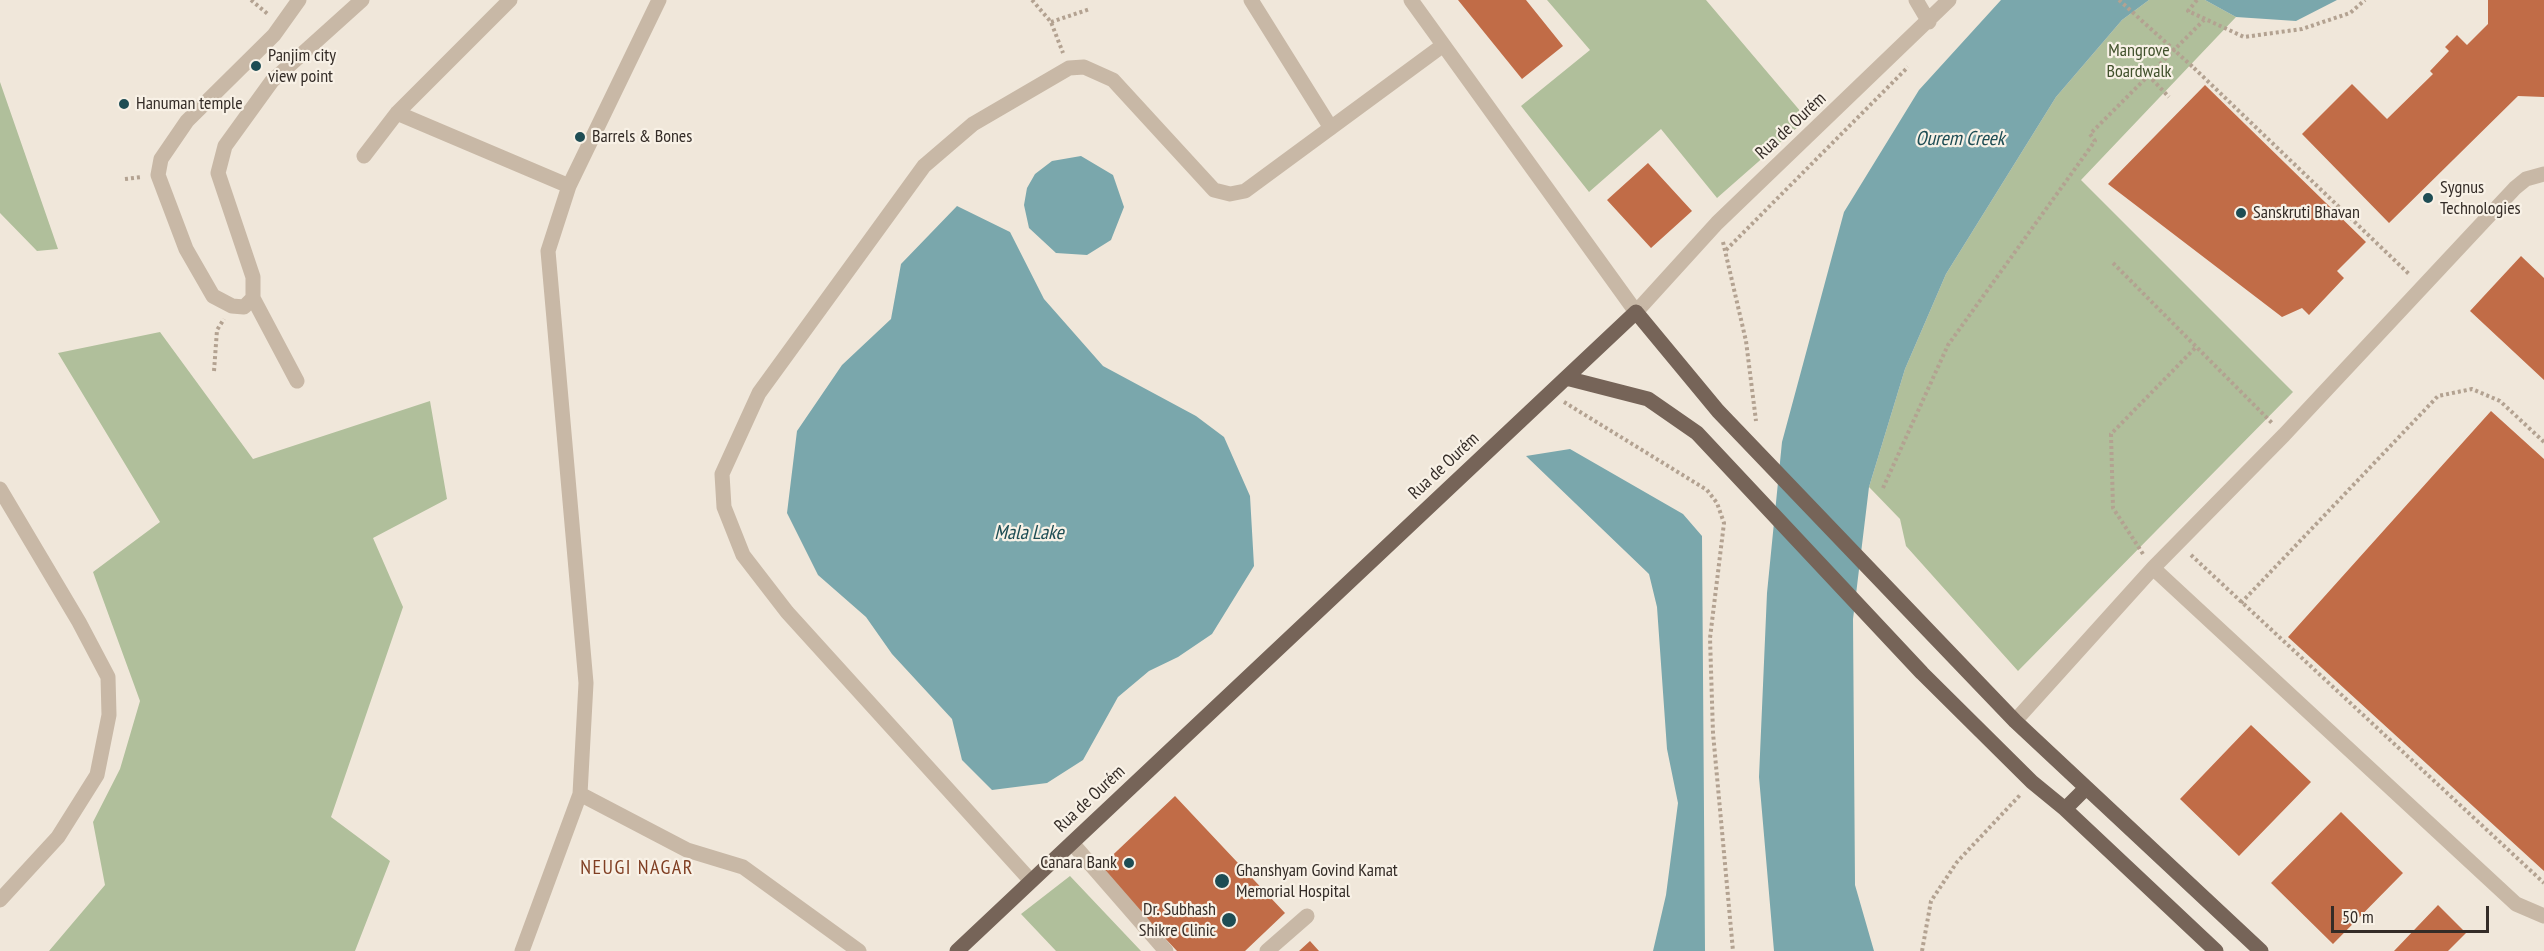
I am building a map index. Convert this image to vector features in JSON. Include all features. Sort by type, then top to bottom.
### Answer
[{"type":"main road","name":"Rua de Ourém","points":[[957,951],[1636,312]]},
{"type":"main road","points":[[1636,312],[1718,411],[1944,649],[2015,721],[2261,951]]},
{"type":"main road","points":[[1566,378],[1648,399],[1697,433],[1922,673],[2032,782],[2065,809],[2216,951]]},
{"type":"main road","points":[[2065,809],[2086,788]]},
{"type":"street","points":[[253,298],[244,307],[232,306],[213,297],[186,249],[158,175],[161,159],[187,121],[274,35],[299,0]]},
{"type":"street","points":[[297,381],[253,298],[253,277],[218,173],[225,146],[272,81],[362,0]]},
{"type":"street","points":[[364,156],[397,113],[510,0]]},
{"type":"street","points":[[522,951],[580,794],[586,683],[549,251],[569,186],[659,0]]},
{"type":"street","points":[[1251,0],[1331,128]]},
{"type":"street","points":[[1411,0],[1636,312]]},
{"type":"street","points":[[1916,0],[1929,22]]},
{"type":"street","name":"Rua de Ourém","points":[[1636,312],[1717,223],[1929,22],[1949,0]]},
{"type":"street","points":[[1031,881],[787,612],[743,555],[724,507],[722,474],[759,393],[924,166],[973,124],[1070,68],[1084,67],[1113,80],[1214,190],[1230,194],[1245,191],[1442,46]]},
{"type":"street","points":[[397,113],[569,186]]},
{"type":"street","points":[[2015,721],[2153,568],[2284,435],[2424,288],[2515,188],[2526,179],[2544,174]]},
{"type":"street","points":[[0,489],[79,622],[108,677],[109,715],[97,775],[58,837],[0,900]]},
{"type":"street","points":[[2153,568],[2516,904],[2544,916]]},
{"type":"street","points":[[580,794],[687,850],[743,867],[859,951]]},
{"type":"street","points":[[1072,843],[1166,951]]},
{"type":"street","points":[[1267,951],[1307,916]]},
{"type":"path","points":[[251,0],[269,15],[274,8]]},
{"type":"path","points":[[1032,0],[1051,22],[1070,68]]},
{"type":"path","points":[[2119,0],[2194,68],[2424,288]]},
{"type":"path","points":[[2196,2],[2188,10],[2204,20],[2244,37],[2302,29],[2350,12],[2366,0]]},
{"type":"path","points":[[1051,22],[1090,9]]},
{"type":"path","points":[[1883,488],[1948,345],[2095,141],[2090,134],[2204,20]]},
{"type":"path","points":[[1726,250],[1915,60]]},
{"type":"path","points":[[2148,75],[2169,97]]},
{"type":"path","points":[[1717,223],[1726,250],[1746,341],[1756,421]]},
{"type":"path","points":[[2113,263],[2284,435]]},
{"type":"path","points":[[214,372],[217,330],[232,306]]},
{"type":"path","points":[[2153,568],[2113,508],[2111,434],[2197,346]]},
{"type":"path","points":[[2241,603],[2438,396],[2472,389],[2499,401],[2544,442]]},
{"type":"path","points":[[1550,393],[1707,490],[1717,503],[1724,523],[1710,638],[1713,733],[1733,951]]},
{"type":"path","points":[[2178,543],[2544,883]]},
{"type":"path","points":[[1922,951],[1931,901],[1957,862],[2032,782]]},
{"type":"green space","points":[[1547,0],[1706,0],[1807,119],[1717,198],[1661,129],[1589,192],[1521,106],[1590,50]]},
{"type":"green space","name":"Mangrove Boardwalk","points":[[2149,0],[2205,0],[2236,17],[2081,180],[2293,392],[2018,671],[1906,546],[1900,519],[1869,487],[1905,369],[1946,274],[2056,97],[2122,20]]},
{"type":"green space","points":[[0,82],[58,249],[37,251],[0,213]]},
{"type":"green space","points":[[160,332],[253,459],[430,401],[447,499],[373,538],[403,607],[331,817],[390,861],[355,951],[49,951],[105,885],[93,822],[120,769],[140,701],[93,572],[160,522],[58,353]]},
{"type":"green space","points":[[1070,876],[1141,951],[1056,951],[1021,914]]},
{"type":"water","name":"Ourem Creek","points":[[2001,0],[2149,0],[2122,20],[2056,97],[1946,274],[1905,369],[1869,487],[1853,619],[1855,885],[1874,951],[1774,951],[1759,777],[1767,593],[1782,442],[1844,212],[1919,90]]},
{"type":"water","points":[[2205,0],[2337,0],[2296,21],[2236,17]]},
{"type":"water","points":[[1081,156],[1113,175],[1124,207],[1111,240],[1087,255],[1056,253],[1029,228],[1024,205],[1027,188],[1035,174],[1052,161]]},
{"type":"water","name":"Mala Lake","points":[[957,206],[1010,232],[1044,299],[1103,366],[1196,416],[1224,437],[1250,496],[1254,566],[1212,634],[1178,657],[1149,671],[1118,697],[1083,760],[1047,783],[992,790],[962,760],[952,719],[892,654],[866,617],[818,575],[787,513],[797,431],[842,365],[891,319],[901,264]]},
{"type":"water","points":[[1570,449],[1683,514],[1702,536],[1705,951],[1653,951],[1666,895],[1678,803],[1667,749],[1657,607],[1649,574],[1526,456]]},
{"type":"building","points":[[1458,0],[1526,0],[1563,46],[1522,79]]},
{"type":"building","points":[[2488,0],[2544,0],[2544,97],[2518,96],[2389,223],[2302,134],[2352,84],[2387,119],[2433,74],[2430,71],[2449,51],[2445,47],[2457,35],[2467,45],[2488,24]]},
{"type":"building","name":"Sanskruti Bhavan","points":[[2205,85],[2366,242],[2337,271],[2344,278],[2309,315],[2302,308],[2282,317],[2108,184]]},
{"type":"building","points":[[1648,163],[1692,211],[1651,248],[1607,200]]},
{"type":"building","points":[[2521,256],[2544,278],[2544,380],[2470,311]]},
{"type":"building","points":[[2491,411],[2544,459],[2544,871],[2288,637]]},
{"type":"building","points":[[2251,725],[2311,782],[2239,856],[2180,799]]},
{"type":"building","points":[[1175,796],[1285,913],[1245,951],[1177,951],[1099,868]]},
{"type":"building","points":[[2341,812],[2403,873],[2333,944],[2271,883]]},
{"type":"building","points":[[2438,905],[2466,933],[2448,951],[2394,951]]},
{"type":"building","points":[[1310,941],[1319,951],[1299,951]]},
{"type":"place","name":"Panjim city view point","points":[[256,66]]},
{"type":"place","name":"Hanuman temple","points":[[124,104]]},
{"type":"place","name":"Barrels & Bones","points":[[580,137]]},
{"type":"place","name":"Sygnus Technologies","points":[[2428,198]]},
{"type":"place","name":"Sanskruti Bhavan","points":[[2241,213]]},
{"type":"place","name":"Canara Bank","points":[[1129,863]]},
{"type":"place","name":"Ghanshyam Govind Kamat Memorial Hospital","points":[[1222,881]]},
{"type":"place","name":"Dr. Subhash Shikre Clinic","points":[[1229,920]]},
{"type":"district","name":"NEUGI NAGAR","points":[[637,868]]}]
